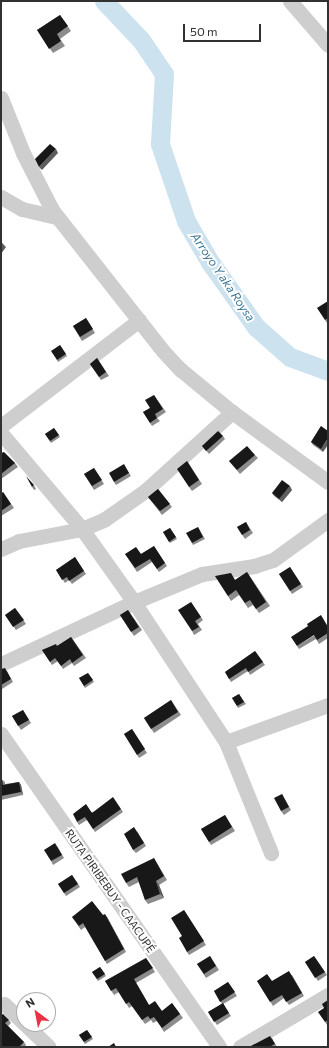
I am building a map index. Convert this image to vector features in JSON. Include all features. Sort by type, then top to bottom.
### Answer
[{"type":"street","points":[[290,1],[328,45]]},
{"type":"street","points":[[1,98],[23,153],[56,217],[181,370],[232,412],[328,482]]},
{"type":"street","points":[[1,198],[22,209],[56,217]]},
{"type":"street","points":[[1,426],[139,320]]},
{"type":"street","points":[[1,549],[25,540],[82,529],[105,519],[145,491],[232,412]]},
{"type":"street","points":[[1,433],[82,529],[134,602],[226,742],[271,853]]},
{"type":"street","points":[[1,664],[134,602],[202,574],[254,566],[273,560],[328,520]]},
{"type":"street","points":[[226,742],[328,705]]},
{"type":"street","name":"RUTA PIRIBEBUY - CAACUPÉ","points":[[1,734],[213,1045]]},
{"type":"street","points":[[240,1047],[328,995]]},
{"type":"street","points":[[4,1004],[16,1016]]},
{"type":"street","points":[[33,1032],[49,1047]]},
{"type":"building","points":[[60,15],[68,26],[57,34],[61,41],[49,49],[37,30]]},
{"type":"building","points":[[50,144],[56,149],[39,167],[35,159]]},
{"type":"building","points":[[328,301],[328,318],[325,320],[317,308]]},
{"type":"building","points":[[86,318],[93,329],[80,337],[73,326]]},
{"type":"building","points":[[60,345],[66,354],[57,360],[51,351]]},
{"type":"building","points":[[97,358],[106,372],[99,377],[90,364]]},
{"type":"building","points":[[154,395],[163,409],[155,414],[157,418],[150,423],[143,412],[150,408],[145,400]]},
{"type":"building","points":[[321,426],[328,431],[328,438],[321,449],[311,442]]},
{"type":"building","points":[[54,428],[59,435],[50,441],[45,434]]},
{"type":"building","points":[[218,431],[223,436],[206,451],[202,446]]},
{"type":"building","points":[[247,446],[255,455],[237,470],[229,461]]},
{"type":"building","points":[[4,452],[15,463],[1,474],[1,453]]},
{"type":"building","points":[[187,461],[199,480],[189,487],[177,469]]},
{"type":"building","points":[[124,464],[129,473],[114,482],[109,473]]},
{"type":"building","points":[[94,468],[102,480],[92,486],[84,474]]},
{"type":"building","points":[[26,476],[34,485],[32,487]]},
{"type":"building","points":[[282,480],[290,486],[279,499],[272,493]]},
{"type":"building","points":[[158,489],[170,504],[160,511],[148,497]]},
{"type":"building","points":[[3,492],[11,504],[1,511],[1,494]]},
{"type":"building","points":[[246,522],[250,530],[242,535],[237,527]]},
{"type":"building","points":[[198,527],[203,537],[192,543],[186,533]]},
{"type":"building","points":[[170,528],[176,537],[169,542],[163,532]]},
{"type":"building","points":[[154,546],[165,563],[157,569],[150,559],[135,568],[125,554],[136,547],[141,554]]},
{"type":"building","points":[[75,557],[84,571],[69,581],[67,577],[62,580],[56,570]]},
{"type":"building","points":[[290,567],[301,584],[290,591],[279,574]]},
{"type":"building","points":[[247,572],[266,602],[256,609],[250,600],[245,603],[236,590],[228,596],[215,576],[231,573],[235,580]]},
{"type":"building","points":[[191,602],[201,617],[195,621],[199,627],[192,631],[178,610]]},
{"type":"building","points":[[15,608],[24,620],[13,627],[5,615]]},
{"type":"building","points":[[128,610],[139,627],[131,632],[120,615]]},
{"type":"building","points":[[321,615],[328,627],[328,633],[317,640],[314,635],[297,646],[291,637]]},
{"type":"building","points":[[71,637],[83,655],[72,663],[70,659],[61,666],[55,658],[50,662],[42,650],[56,644],[57,646]]},
{"type":"building","points":[[255,651],[263,662],[248,672],[246,668],[229,679],[225,672]]},
{"type":"building","points":[[5,668],[11,679],[1,685],[1,669]]},
{"type":"building","points":[[88,673],[93,680],[84,686],[79,678]]},
{"type":"building","points":[[239,694],[244,702],[237,706],[232,698]]},
{"type":"building","points":[[171,700],[178,712],[151,729],[144,718]]},
{"type":"building","points":[[23,710],[29,720],[18,726],[12,716]]},
{"type":"building","points":[[132,729],[145,749],[137,755],[124,734]]},
{"type":"building","points":[[1,779],[3,785],[19,782],[21,792],[1,796]]},
{"type":"building","points":[[282,794],[289,807],[281,811],[274,798]]},
{"type":"building","points":[[113,797],[121,809],[93,829],[85,817],[77,822],[73,814],[86,804],[92,813]]},
{"type":"building","points":[[225,815],[232,827],[209,842],[201,829]]},
{"type":"building","points":[[134,827],[144,843],[133,850],[124,834]]},
{"type":"building","points":[[55,843],[62,855],[51,861],[44,850]]},
{"type":"building","points":[[154,858],[164,876],[156,881],[160,894],[145,900],[137,877],[126,883],[121,874]]},
{"type":"building","points":[[72,875],[78,884],[64,893],[58,884]]},
{"type":"building","points":[[92,901],[103,915],[105,914],[124,949],[105,961],[83,923],[79,926],[72,917]]},
{"type":"building","points":[[184,910],[204,941],[187,952],[179,938],[182,936],[171,918]]},
{"type":"building","points":[[210,956],[216,966],[204,974],[197,964]]},
{"type":"building","points":[[314,956],[325,972],[315,978],[305,962]]},
{"type":"building","points":[[146,958],[153,968],[134,979],[149,1005],[155,1001],[162,1011],[172,1003],[180,1014],[162,1028],[154,1017],[150,1019],[148,1016],[142,1020],[129,1002],[126,1004],[116,988],[111,991],[105,981]]},
{"type":"building","points":[[100,967],[105,974],[97,979],[92,972]]},
{"type":"building","points":[[289,971],[302,993],[286,1002],[282,995],[270,1002],[257,981],[267,974],[272,981]]},
{"type":"building","points":[[228,982],[235,992],[220,1002],[214,991]]},
{"type":"building","points":[[328,1000],[328,1020],[325,1022],[318,1012],[324,1008],[322,1004]]},
{"type":"building","points":[[223,1003],[229,1013],[214,1022],[208,1012]]},
{"type":"building","points":[[3,1014],[9,1020],[5,1023],[24,1042],[19,1047],[1,1047],[1,1015]]},
{"type":"building","points":[[87,1030],[92,1037],[84,1042],[79,1035]]},
{"type":"building","points":[[270,1036],[275,1044],[269,1047],[249,1047]]},
{"type":"building","points":[[114,1043],[116,1047],[108,1047]]},
{"type":"waterway","name":"Arroyo Y aka Roysa","points":[[104,1],[141,40],[164,74],[160,144],[186,221],[210,262],[256,327],[290,357],[328,371]]}]
